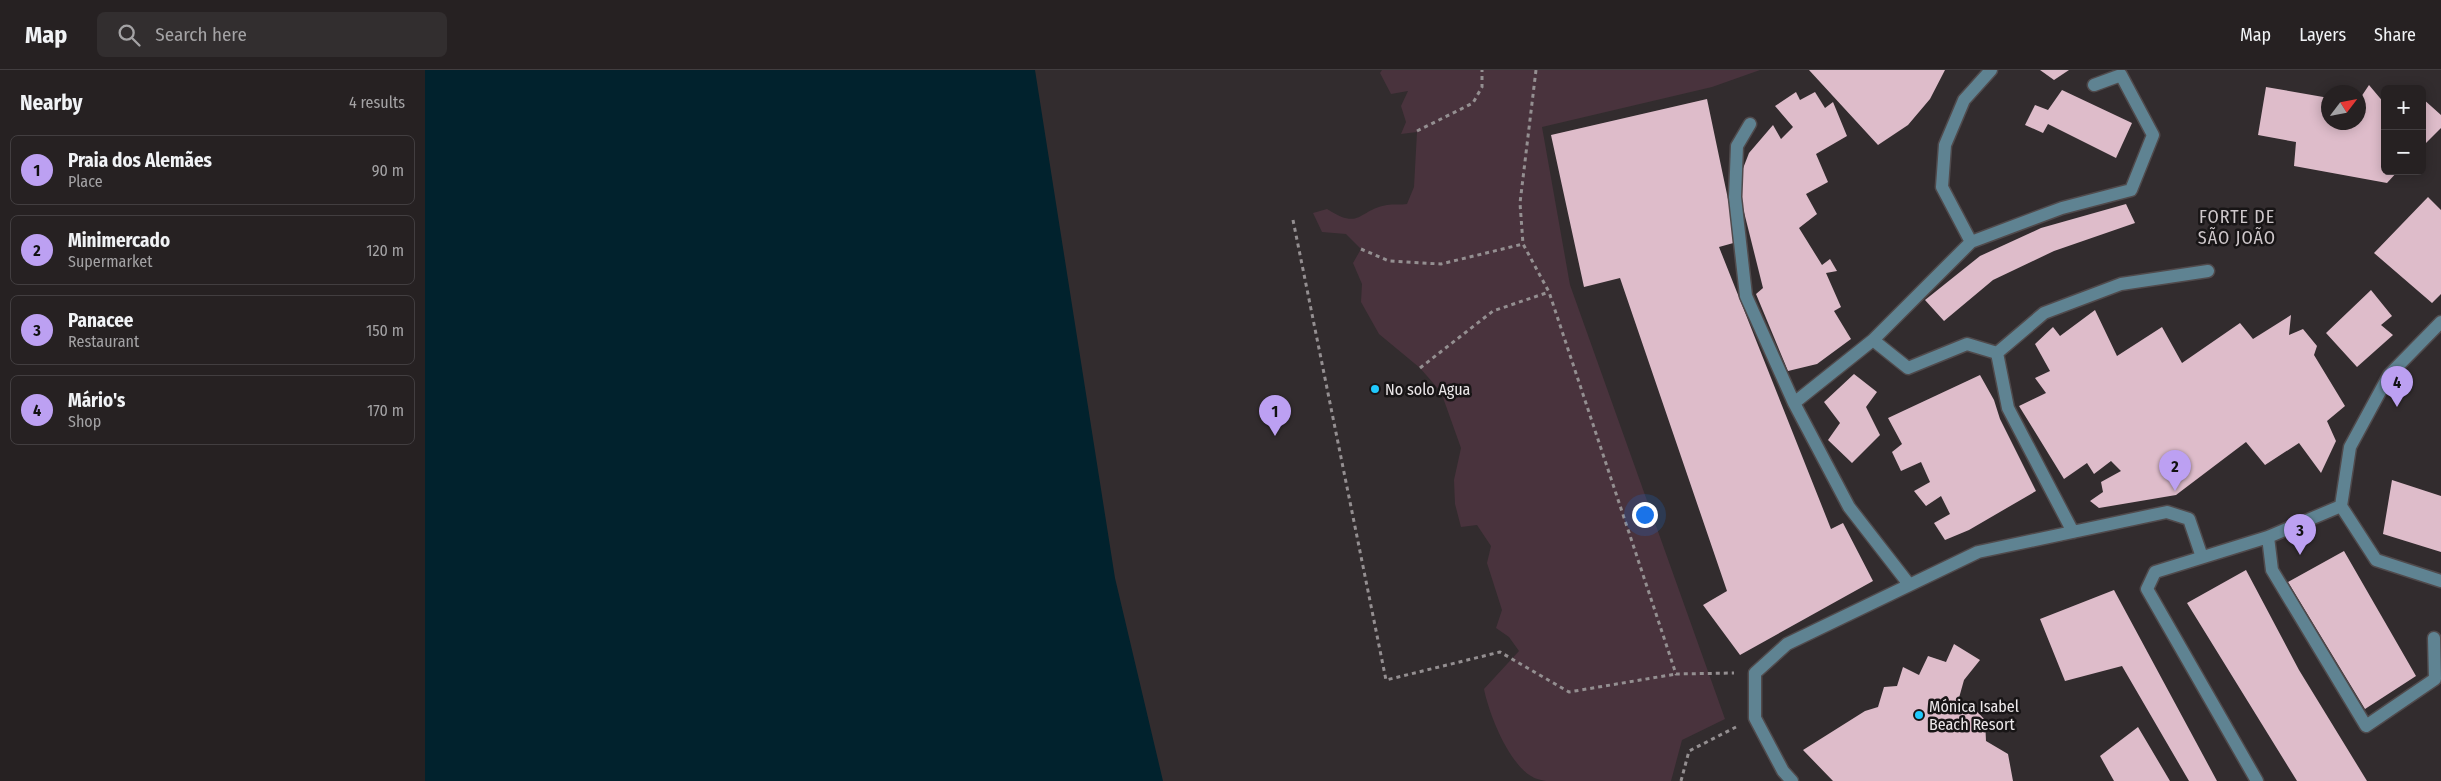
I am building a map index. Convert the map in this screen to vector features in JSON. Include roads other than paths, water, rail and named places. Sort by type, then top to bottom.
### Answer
[{"type":"street","points":[[1971,242],[1942,187],[1945,145],[1963,100],[1991,70]]},
{"type":"street","points":[[1794,404],[1873,340],[1971,242],[2062,208],[2131,190],[2153,135],[2121,76],[2094,85]]},
{"type":"street","points":[[1750,124],[1737,146],[1735,197],[1746,296],[1794,404],[1849,508],[1908,583]]},
{"type":"street","points":[[1997,353],[2044,313],[2121,284],[2208,271]]},
{"type":"street","points":[[2441,322],[2389,375],[2350,447],[2341,506],[2376,560],[2441,581]]},
{"type":"street","points":[[1873,340],[1908,368],[1967,344],[1997,353]]},
{"type":"street","points":[[1997,353],[2008,408],[2073,532]]},
{"type":"street","points":[[2257,781],[2147,589],[2155,572],[2268,537],[2341,506]]},
{"type":"street","points":[[1792,781],[1783,771],[1755,718],[1755,673],[1787,644],[1908,583],[1978,552],[2167,512],[2189,519],[2203,557]]},
{"type":"street","points":[[2268,537],[2272,570],[2366,726],[2435,679],[2434,638]]},
{"type":"water","points":[[425,70],[1035,70],[1115,578],[1163,781],[425,781]]},
{"type":"place","name":"No solo Agua","points":[[1375,389]]},
{"type":"place","name":"Mário's","points":[[2397,407]]},
{"type":"place","name":"Praia dos Alemães","points":[[1275,436]]},
{"type":"place","name":"Minimercado","points":[[2175,491]]},
{"type":"place","name":"Panacee","points":[[2300,555]]},
{"type":"place","name":"Mónica Isabel Beach Resort","points":[[1919,715]]},
{"type":"district","name":"FORTE DE SÃO JOÃO","points":[[2237,227]]}]
